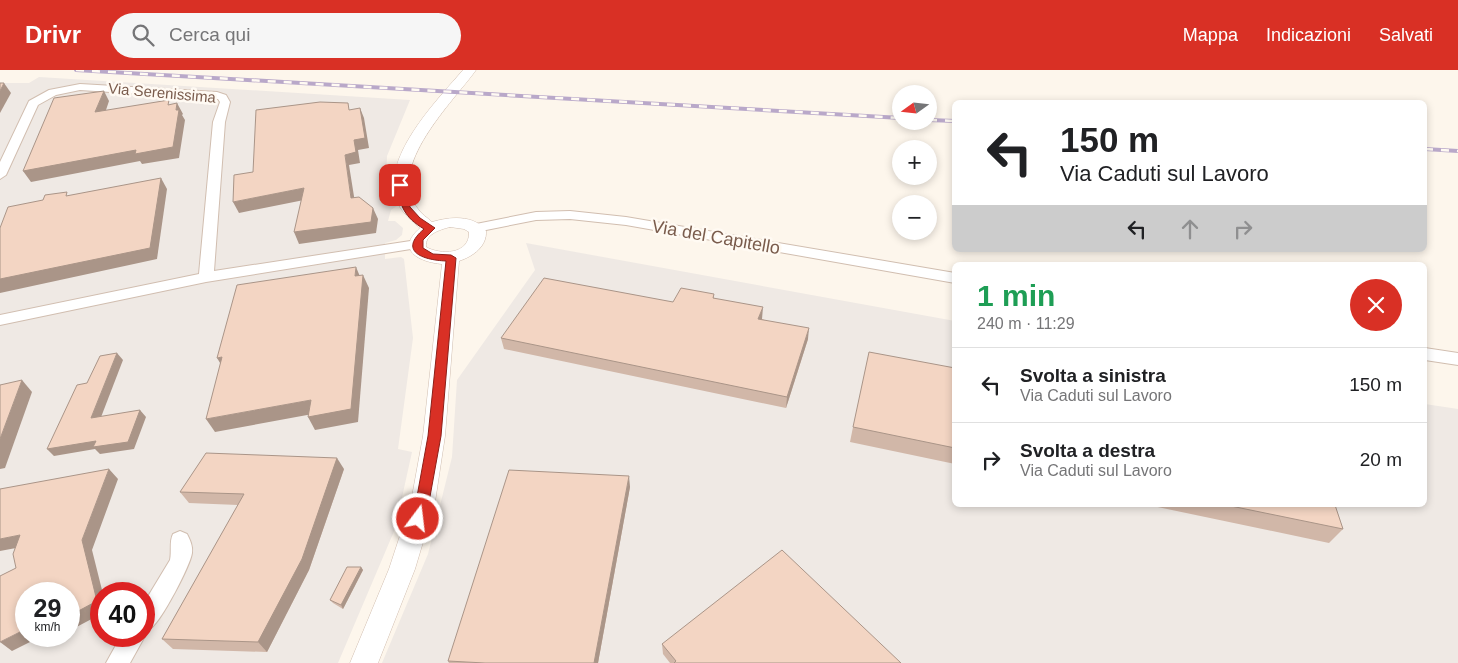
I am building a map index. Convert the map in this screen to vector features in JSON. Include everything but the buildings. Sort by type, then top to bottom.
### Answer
[{"type":"street","points":[[430,228],[417,220],[406,207],[400,185],[403,167],[413,144],[470,70]]},
{"type":"street","name":"Via Serenissima","points":[[0,175],[32,103],[53,92],[80,87],[217,95],[222,97],[225,102],[219,122],[206,277]]},
{"type":"street","name":"Via del Capitello","points":[[476,228],[536,216],[589,217],[626,221],[952,277]]},
{"type":"street","points":[[450,222],[469,224],[476,228],[479,232],[479,238],[476,244],[461,255],[451,258],[431,257],[418,250],[417,244],[423,233],[430,228],[450,222]]},
{"type":"street","points":[[0,320],[206,277],[417,244]]},
{"type":"street","points":[[364,663],[402,569],[422,502],[434,436],[451,258]]},
{"type":"street","points":[[1427,354],[1458,358]]},
{"type":"street","points":[[155,604],[179,561],[182,551],[180,540]]},
{"type":"street","points":[[117,663],[127,647]]},
{"type":"shaded area","points":[[39,77],[410,100],[387,156],[385,198],[396,197],[397,206],[391,210],[388,221],[395,221],[403,228],[402,235],[396,240],[385,243],[385,259],[401,257],[404,259],[413,338],[398,449],[412,452],[395,529],[338,663],[0,663],[0,83],[29,83]]},
{"type":"shaded area","points":[[526,243],[952,320],[952,507],[1427,507],[1427,404],[1458,409],[1458,663],[382,663],[428,554],[452,457],[457,380],[535,270]]},
{"type":"railway","points":[[76,70],[892,117]]},
{"type":"railway","points":[[938,120],[952,121]]},
{"type":"railway","points":[[1427,149],[1458,151]]},
{"type":"route","points":[[400,185],[406,207],[417,220],[430,228],[419,239],[417,244],[418,250],[431,257],[451,258],[434,436],[418,519]]}]
